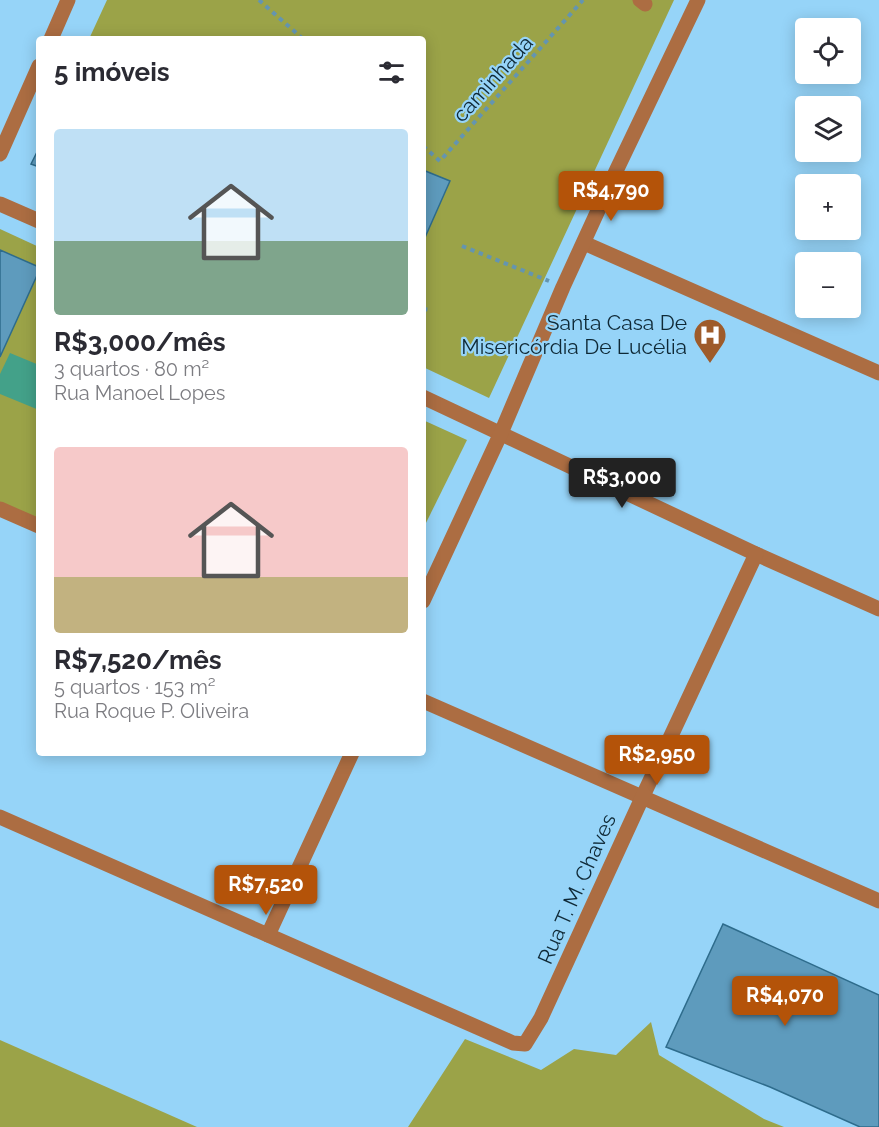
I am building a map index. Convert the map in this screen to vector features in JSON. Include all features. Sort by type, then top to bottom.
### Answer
[{"type":"street","points":[[52,36],[68,0]]},
{"type":"street","points":[[426,595],[501,433],[563,287],[698,0]]},
{"type":"street","points":[[0,154],[36,73]]},
{"type":"street","points":[[0,204],[36,220]]},
{"type":"street","points":[[584,243],[879,373]]},
{"type":"street","points":[[426,397],[756,554],[879,609]]},
{"type":"street","points":[[0,508],[36,525]]},
{"type":"street","name":"Rua T. M. Chaves","points":[[268,935],[513,1043],[525,1044],[542,1018],[756,554]]},
{"type":"street","points":[[426,702],[879,901]]},
{"type":"street","points":[[0,817],[268,935],[351,756]]},
{"type":"path","points":[[259,0],[300,36]]},
{"type":"path","name":"caminhada","points":[[426,149],[440,161],[583,0]]},
{"type":"path","points":[[462,246],[563,287]]},
{"type":"path","points":[[426,309],[430,310]]},
{"type":"shaded area","points":[[107,0],[674,0],[489,398],[426,368],[426,36],[90,36]]},
{"type":"shaded area","points":[[0,229],[36,246],[36,518],[0,502]]},
{"type":"shaded area","points":[[10,353],[36,364],[36,409],[0,394],[0,374]]},
{"type":"shaded area","points":[[426,421],[467,440],[426,523]]},
{"type":"shaded area","points":[[651,1022],[659,1055],[764,1119],[784,1127],[408,1127],[465,1039],[541,1070],[574,1049],[616,1055]]},
{"type":"shaded area","points":[[0,1040],[197,1127],[0,1127]]},
{"type":"building","points":[[36,154],[36,166],[31,164]]},
{"type":"building","points":[[426,171],[450,181],[426,235]]},
{"type":"building","points":[[0,250],[36,266],[36,278],[0,357]]},
{"type":"building","points":[[723,924],[879,995],[879,1127],[860,1127],[770,1087],[666,1047]]},
{"type":"place","name":"Santa Casa De Misericórdia De Lucélia","points":[[710,364]]}]
